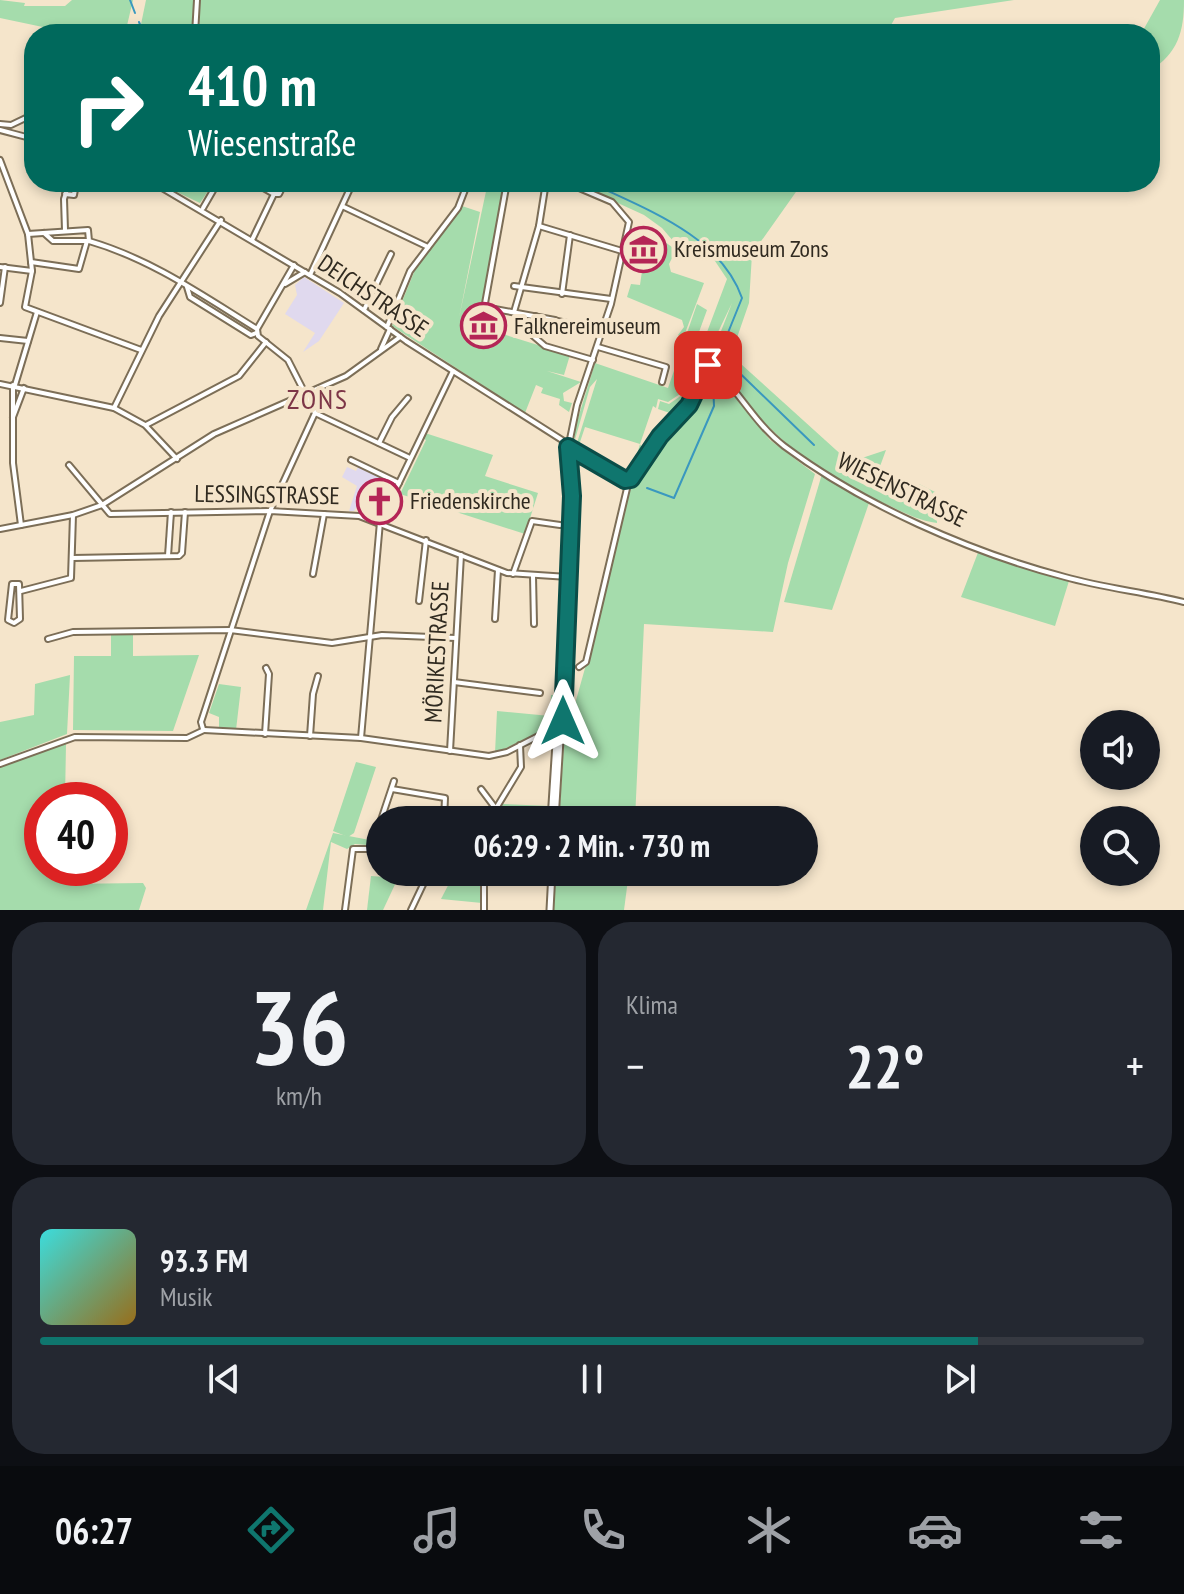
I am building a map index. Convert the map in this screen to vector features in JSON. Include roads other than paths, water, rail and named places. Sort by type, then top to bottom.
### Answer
[{"type":"street","points":[[196,24],[197,0]]},
{"type":"street","points":[[0,127],[24,119]]},
{"type":"street","points":[[0,127],[24,135]]},
{"type":"street","points":[[0,160],[28,234],[32,271],[25,307],[141,350]]},
{"type":"street","name":"DEICHSTRASSE","points":[[171,192],[294,265],[400,337],[560,436],[568,447]]},
{"type":"street","points":[[202,209],[212,192]]},
{"type":"street","points":[[272,192],[280,192]]},
{"type":"street","points":[[283,285],[308,274],[349,192]]},
{"type":"street","points":[[377,354],[410,271],[461,202],[464,192]]},
{"type":"street","points":[[482,320],[505,192]]},
{"type":"street","points":[[514,312],[539,226],[544,192]]},
{"type":"street","points":[[555,806],[561,756],[558,725],[572,479],[568,447],[571,427],[611,299],[628,220],[615,204],[588,192]]},
{"type":"street","points":[[65,194],[65,230]]},
{"type":"street","points":[[252,240],[274,194]]},
{"type":"street","points":[[344,207],[428,247]]},
{"type":"street","points":[[114,408],[141,350],[221,220]]},
{"type":"street","points":[[539,226],[622,251]]},
{"type":"street","points":[[28,234],[88,230],[88,241],[79,269],[31,262]]},
{"type":"street","points":[[44,233],[53,241],[88,241],[135,255],[184,283],[190,297],[251,335],[294,265]]},
{"type":"street","points":[[562,294],[570,235]]},
{"type":"street","points":[[364,310],[391,254]]},
{"type":"street","points":[[0,303],[2,267],[32,271]]},
{"type":"street","points":[[514,286],[611,299]]},
{"type":"street","points":[[484,307],[602,332]]},
{"type":"street","points":[[21,525],[13,463],[14,385],[37,312]]},
{"type":"street","points":[[535,316],[531,334],[545,346],[593,360]]},
{"type":"street","points":[[256,331],[288,360],[315,413],[411,458]]},
{"type":"street","points":[[0,529],[73,515],[102,505],[214,434],[346,376],[400,337]]},
{"type":"street","points":[[0,338],[28,341]]},
{"type":"street","points":[[145,425],[239,376],[266,342]]},
{"type":"street","points":[[598,347],[666,367],[662,382]]},
{"type":"street","name":"WIESENSTRASSE","points":[[629,480],[641,469],[665,429],[689,405],[705,367],[711,365],[767,431],[870,500],[935,530],[1050,573],[1184,602]]},
{"type":"street","points":[[361,738],[380,522],[453,371]]},
{"type":"street","points":[[0,384],[114,408],[145,425],[177,459]]},
{"type":"street","points":[[12,419],[24,387]]},
{"type":"street","points":[[379,443],[392,417],[408,398]]},
{"type":"street","points":[[204,730],[201,722],[270,511],[315,413]]},
{"type":"street","points":[[560,436],[571,427]]},
{"type":"street","points":[[568,447],[629,480],[586,662],[579,667]]},
{"type":"street","points":[[351,460],[399,483]]},
{"type":"street","points":[[69,465],[102,505]]},
{"type":"street","name":"LESSINGSTRASSE","points":[[102,505],[116,515],[270,511],[380,522],[498,570],[533,576],[568,577]]},
{"type":"street","points":[[168,556],[171,512]]},
{"type":"street","points":[[73,558],[181,555],[185,512]]},
{"type":"street","points":[[313,574],[324,514]]},
{"type":"street","points":[[21,591],[71,578],[73,515]]},
{"type":"street","points":[[513,574],[532,521],[560,525]]},
{"type":"street","points":[[419,601],[426,540]]},
{"type":"street","name":"MÖRIKESTRASSE","points":[[450,751],[461,555]]},
{"type":"street","points":[[495,619],[498,570]]},
{"type":"street","points":[[533,576],[534,624]]},
{"type":"street","points":[[19,584],[21,591],[20,619],[10,622],[9,587],[19,584]]},
{"type":"street","points":[[48,639],[62,635],[230,630],[306,642],[370,637],[456,638]]},
{"type":"street","points":[[554,806],[563,655]]},
{"type":"street","points":[[265,734],[269,674],[266,668]]},
{"type":"street","points":[[310,736],[313,694],[318,676]]},
{"type":"street","points":[[454,682],[540,693]]},
{"type":"street","points":[[0,764],[75,737],[187,738],[204,730],[361,738],[489,756],[537,738],[558,725]]},
{"type":"street","points":[[548,732],[559,737]]},
{"type":"street","points":[[537,738],[559,737]]},
{"type":"street","points":[[498,806],[521,767],[520,745]]},
{"type":"street","points":[[386,806],[394,781]]},
{"type":"street","points":[[392,789],[445,798],[445,806]]},
{"type":"street","points":[[481,789],[494,806]]},
{"type":"street","points":[[345,910],[354,848],[366,848]]},
{"type":"street","points":[[411,910],[422,886]]},
{"type":"street","points":[[484,886],[484,910]]},
{"type":"street","points":[[550,910],[551,886]]},
{"type":"waterway","points":[[130,0],[135,13]]},
{"type":"waterway","points":[[610,192],[678,226],[717,257],[731,276],[742,298],[721,350],[721,371]]},
{"type":"waterway","points":[[723,357],[814,445]]},
{"type":"waterway","points":[[647,488],[674,498],[714,406],[713,383],[718,376]]},
{"type":"place","name":"Kreismuseum Zons","points":[[643,249]]},
{"type":"place","name":"Falknereimuseum","points":[[483,326]]},
{"type":"place","name":"Friedenskirche","points":[[379,501]]},
{"type":"district","name":"ZONS","points":[[318,399]]}]
